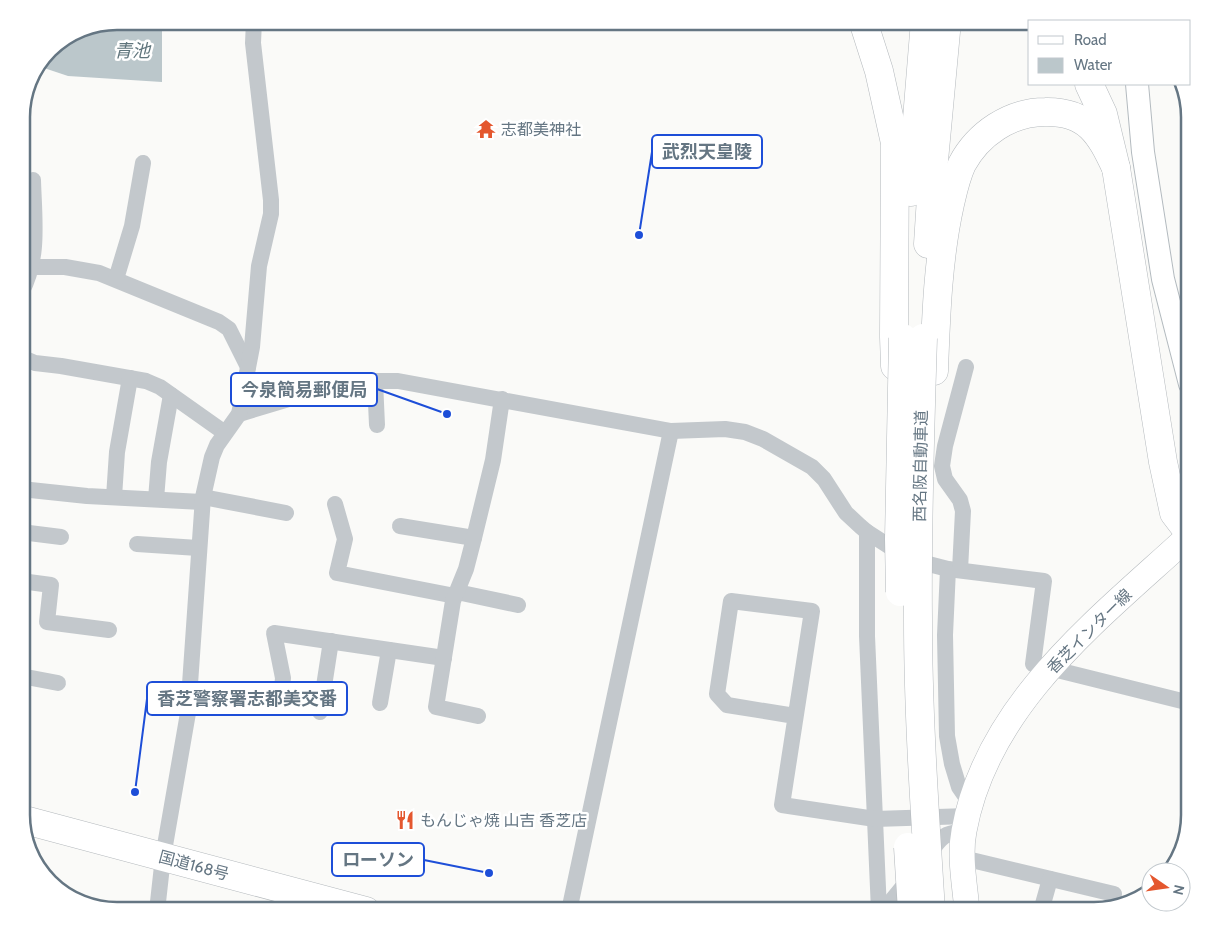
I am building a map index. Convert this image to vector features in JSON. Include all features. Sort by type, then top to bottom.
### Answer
[{"type":"highway","points":[[866,30],[879,71],[895,143],[914,338]]},
{"type":"highway","name":"西名阪自動車道","points":[[924,30],[912,180],[920,716],[930,902]]},
{"type":"highway","name":"西名阪自動車道","points":[[912,902],[902,707],[899,539],[902,378],[914,338],[932,182],[946,30]]},
{"type":"highway","points":[[1089,85],[1103,114],[1116,168],[1160,443],[1174,513],[1181,522]]},
{"type":"highway","points":[[1100,85],[1123,140]]},
{"type":"highway","points":[[1107,85],[1123,140],[1148,305],[1181,457]]},
{"type":"highway","points":[[914,338],[941,260],[947,220],[962,164],[976,144],[994,128],[1013,118],[1036,112],[1056,112],[1076,117],[1090,126],[1102,140],[1116,168]]},
{"type":"highway","name":"国道168号","points":[[30,821],[332,902]]},
{"type":"main road","name":"香芝インター線","points":[[966,902],[963,858],[967,817],[981,774],[995,746],[1026,698],[1068,647],[1181,542]]},
{"type":"street","points":[[158,902],[163,857],[188,713],[198,548],[203,499],[212,457],[224,433],[238,414],[255,328],[259,266],[271,214],[254,30]]},
{"type":"street","points":[[1137,85],[1144,152],[1162,279],[1181,350]]},
{"type":"street","points":[[116,279],[132,226],[143,163]]},
{"type":"street","points":[[30,274],[34,252],[33,180]]},
{"type":"street","points":[[32,268],[80,268],[116,279],[219,322],[229,329],[248,367]]},
{"type":"street","points":[[30,360],[146,381],[171,395],[224,433]]},
{"type":"street","points":[[966,367],[945,446],[942,466],[945,479],[960,500],[963,511],[945,635],[947,736],[952,764],[967,817]]},
{"type":"street","points":[[114,497],[117,452],[130,378]]},
{"type":"street","points":[[238,414],[332,386],[364,381],[398,381],[671,430],[725,429],[745,432],[763,439],[812,467],[824,480],[846,513],[866,532],[909,559],[954,570],[1044,581],[1033,664],[1181,701]]},
{"type":"street","points":[[375,381],[377,426]]},
{"type":"street","points":[[156,499],[159,462],[171,395]]},
{"type":"street","points":[[478,716],[436,707],[456,594],[466,569],[493,460],[502,399]]},
{"type":"street","points":[[571,902],[671,430]]},
{"type":"street","points":[[30,490],[114,497],[203,499],[286,514]]},
{"type":"street","points":[[335,504],[345,539],[337,574],[518,605]]},
{"type":"street","points":[[400,526],[474,538]]},
{"type":"street","points":[[866,532],[867,636],[880,902]]},
{"type":"street","points":[[30,533],[61,537]]},
{"type":"street","points":[[137,544],[198,548]]},
{"type":"street","points":[[30,582],[51,586],[47,622],[109,630]]},
{"type":"street","points":[[795,716],[726,706],[717,694],[731,601],[812,611],[782,805],[875,819],[967,817]]},
{"type":"street","points":[[280,708],[283,678],[274,633],[444,658]]},
{"type":"street","points":[[320,712],[331,641]]},
{"type":"street","points":[[380,704],[389,650]]},
{"type":"street","points":[[30,678],[58,683]]},
{"type":"street","points":[[888,902],[943,836],[953,832],[967,817]]},
{"type":"street","points":[[963,858],[1114,894]]},
{"type":"street","points":[[1044,902],[1050,879]]},
{"type":"water","name":"青池","points":[[117,30],[162,30],[162,82],[68,76],[45,68],[60,52],[84,37],[100,32]]},
{"type":"place","name":"志都美神社","points":[[486,129]]},
{"type":"place","name":"武烈天皇陵","points":[[639,235]]},
{"type":"place","name":"今泉簡易郵便局","points":[[447,414]]},
{"type":"place","name":"香芝警察署志都美交番","points":[[135,792]]},
{"type":"place","name":"もんじゃ焼 山吉 香芝店","points":[[405,820]]},
{"type":"place","name":"ローソン","points":[[489,873]]}]
